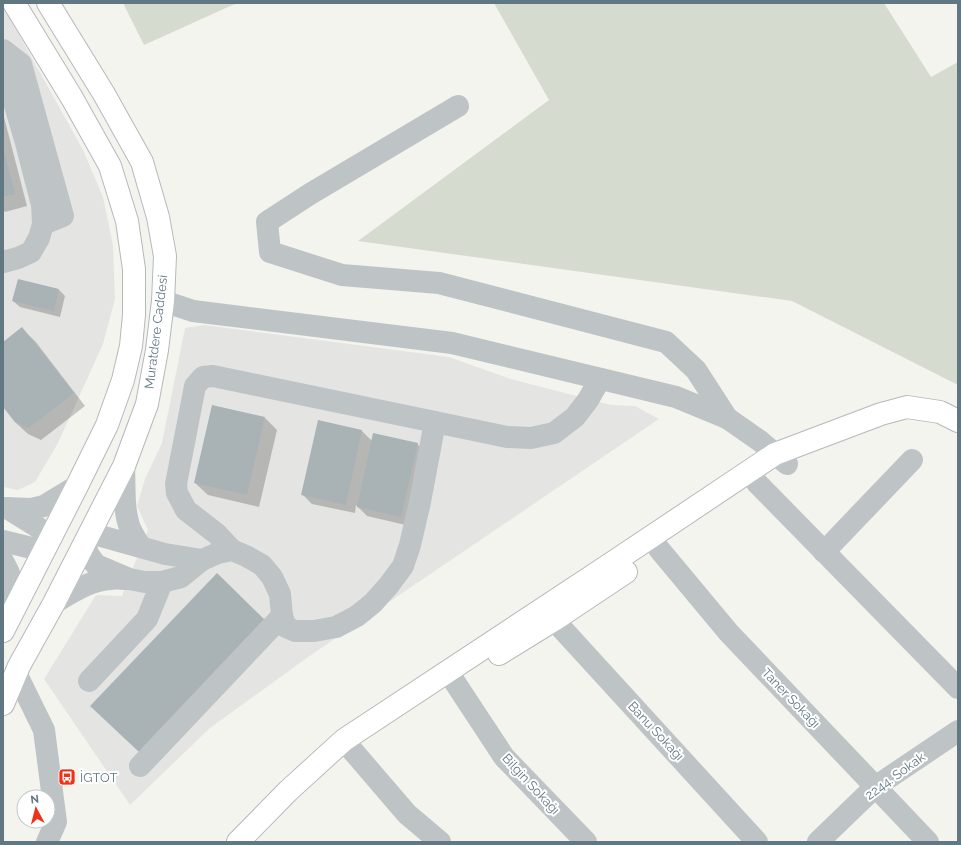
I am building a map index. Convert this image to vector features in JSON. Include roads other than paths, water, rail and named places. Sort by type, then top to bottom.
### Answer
[{"type":"main road","name":"Muratdere Caddesi","points":[[4,629],[107,425],[123,380],[131,346],[134,315],[134,269],[127,221],[110,166],[72,98],[14,3]]},
{"type":"main road","name":"Muratdere Caddesi","points":[[3,704],[16,673],[54,603],[124,466],[147,404],[157,350],[163,301],[165,256],[158,217],[142,162],[104,94],[48,3]]},
{"type":"main road","points":[[238,842],[288,791],[344,740],[613,563],[781,459],[848,426],[881,414],[907,407],[940,412],[958,421]]},
{"type":"main road","points":[[255,842],[352,750],[454,681],[554,620],[757,483],[781,459]]},
{"type":"main road","points":[[77,486],[87,538]]},
{"type":"main road","points":[[47,544],[54,603]]},
{"type":"street","points":[[3,50],[21,64],[63,216],[43,224]]},
{"type":"street","points":[[3,65],[28,150],[42,205],[43,224],[40,238],[31,252],[18,258],[3,262]]},
{"type":"street","points":[[458,106],[310,194],[267,222],[270,252],[342,275],[439,283],[666,342],[696,370],[728,418]]},
{"type":"street","points":[[163,301],[194,311],[452,343],[676,397],[728,418],[760,441],[781,459]]},
{"type":"street","points":[[435,422],[420,502],[410,545],[403,566],[390,585],[373,603],[357,616],[336,627],[314,631],[295,631],[286,627],[282,616],[280,594],[272,576],[262,565],[232,550],[217,534],[186,510],[177,493],[176,484],[195,386],[203,378],[213,376],[435,422],[507,437],[531,438],[554,433],[575,417],[588,400],[600,379]]},
{"type":"street","points":[[824,552],[912,460]]},
{"type":"street","points":[[124,466],[127,514],[130,528],[141,547]]},
{"type":"street","points":[[757,483],[958,688]]},
{"type":"street","points":[[5,508],[31,509],[44,506],[77,486]]},
{"type":"street","points":[[5,508],[36,526],[47,544]]},
{"type":"street","points":[[129,579],[96,564],[88,554],[87,538],[141,547],[165,554],[202,560]]},
{"type":"street","points":[[3,541],[47,544]]},
{"type":"street","name":"Taner Sokağı","points":[[659,549],[728,633],[928,842]]},
{"type":"street","points":[[54,603],[79,588],[93,582],[110,579],[129,579],[145,582],[162,582],[181,577],[202,560],[218,553],[232,550]]},
{"type":"street","points":[[3,561],[9,573],[10,587],[4,629]]},
{"type":"street","points":[[88,680],[147,619],[162,582]]},
{"type":"street","points":[[140,766],[282,616]]},
{"type":"street","name":"Banu Sokağı","points":[[554,620],[758,842]]},
{"type":"street","points":[[16,673],[44,730],[56,822],[47,842]]},
{"type":"street","name":"Bilgin Sokağı","points":[[454,681],[504,758],[586,842]]},
{"type":"street","name":"2244. Sokak","points":[[818,842],[875,787],[958,731]]},
{"type":"street","points":[[352,750],[407,814],[440,842]]},
{"type":"place","name":"İGTOT","points":[[67,777]]}]
